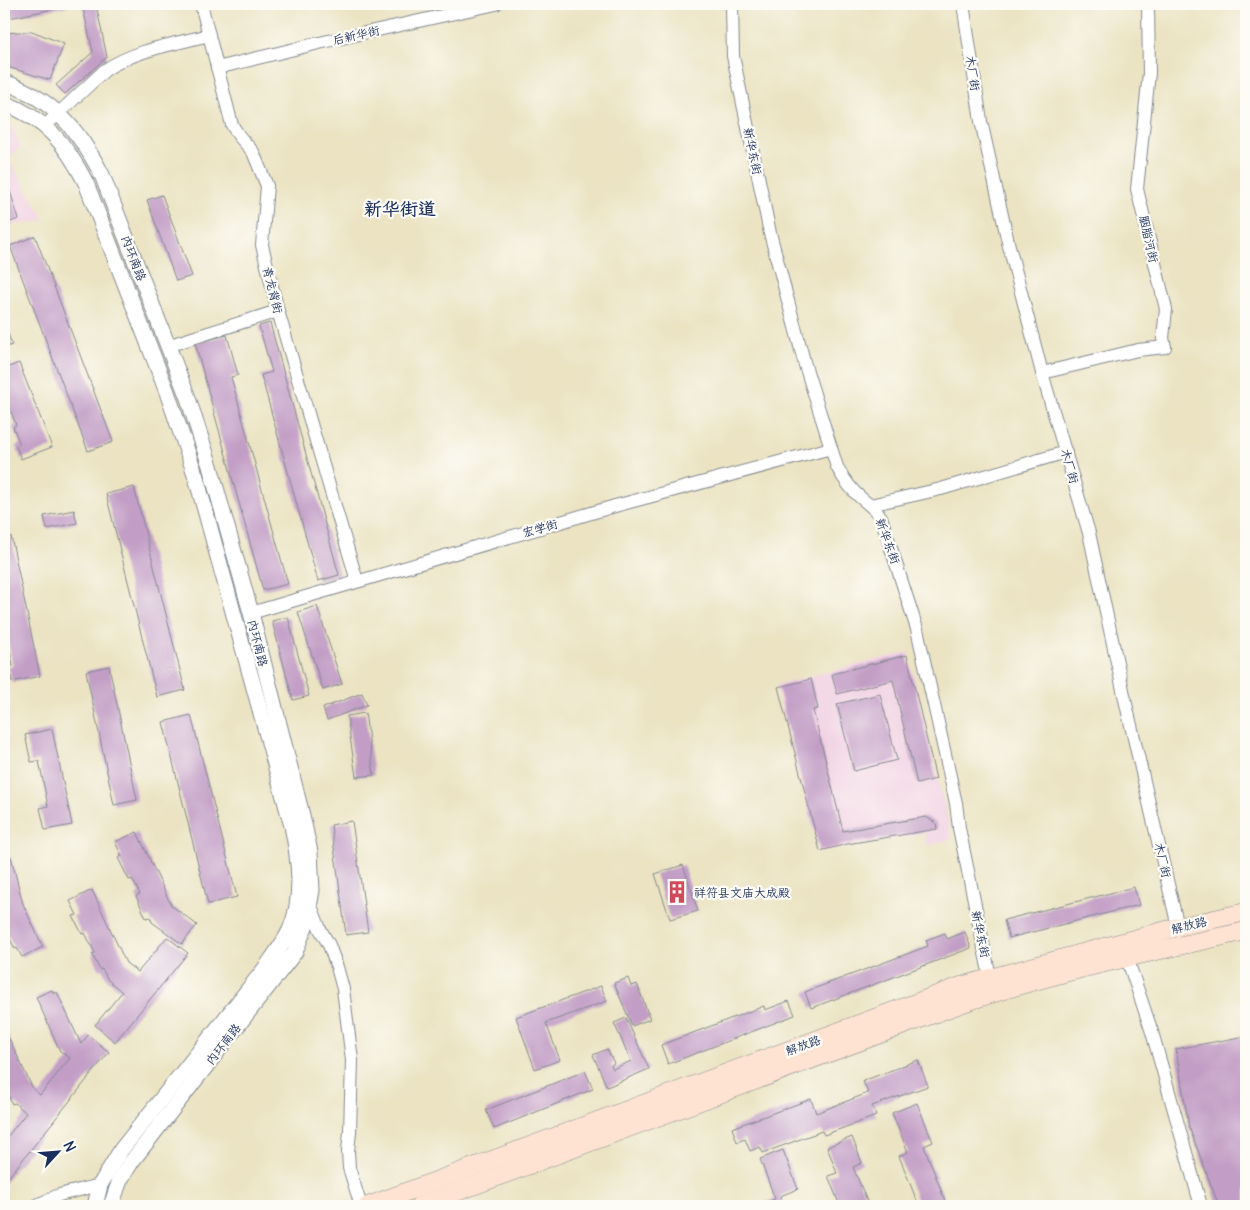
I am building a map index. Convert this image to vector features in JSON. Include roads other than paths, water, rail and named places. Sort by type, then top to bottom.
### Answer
[{"type":"main road","name":"解放路","points":[[368,1206],[942,993],[990,977],[1246,912]]},
{"type":"main road","name":"解放路","points":[[419,1206],[995,992],[1127,958],[1246,931]]},
{"type":"street","name":"青龙背街","points":[[201,4],[232,125],[253,152],[267,186],[262,244],[278,311],[357,581]]},
{"type":"street","name":"后新华街","points":[[217,68],[319,43],[496,4]]},
{"type":"street","name":"新华东街","points":[[732,4],[733,56],[770,233],[805,365],[837,466],[845,481],[881,517],[917,629],[956,804],[959,828],[990,977]]},
{"type":"street","name":"木厂街","points":[[962,4],[984,130],[1008,242],[1042,373],[1089,533],[1178,928]]},
{"type":"street","name":"胭脂河街","points":[[1042,373],[1138,350],[1165,348],[1163,338],[1166,310],[1137,190],[1149,74],[1148,4]]},
{"type":"street","points":[[45,126],[115,63],[139,53],[209,35]]},
{"type":"street","name":"内环南路","points":[[4,82],[28,93],[58,113],[76,132],[102,175],[188,398],[210,466],[251,613],[307,835],[312,866],[311,906],[295,952],[132,1161],[120,1180],[111,1206]]},
{"type":"street","name":"内环南路","points":[[4,103],[20,110],[45,126],[68,151],[86,183],[166,392],[194,472],[292,826],[299,865],[294,915],[285,940],[267,966],[121,1150],[100,1185],[95,1206]]},
{"type":"street","points":[[167,346],[278,311]]},
{"type":"street","name":"宏学街","points":[[251,613],[615,506],[831,448]]},
{"type":"street","points":[[870,505],[941,489],[1066,452]]},
{"type":"street","points":[[311,906],[331,951],[342,989],[352,1060],[349,1168],[361,1206]]},
{"type":"street","points":[[1127,958],[1152,1032],[1201,1206]]},
{"type":"street","points":[[35,1206],[59,1195],[100,1185]]},
{"type":"place","name":"祥符县文庙大成殿","points":[[677,892]]},
{"type":"district","name":"新华街道","points":[[400,208]]}]
